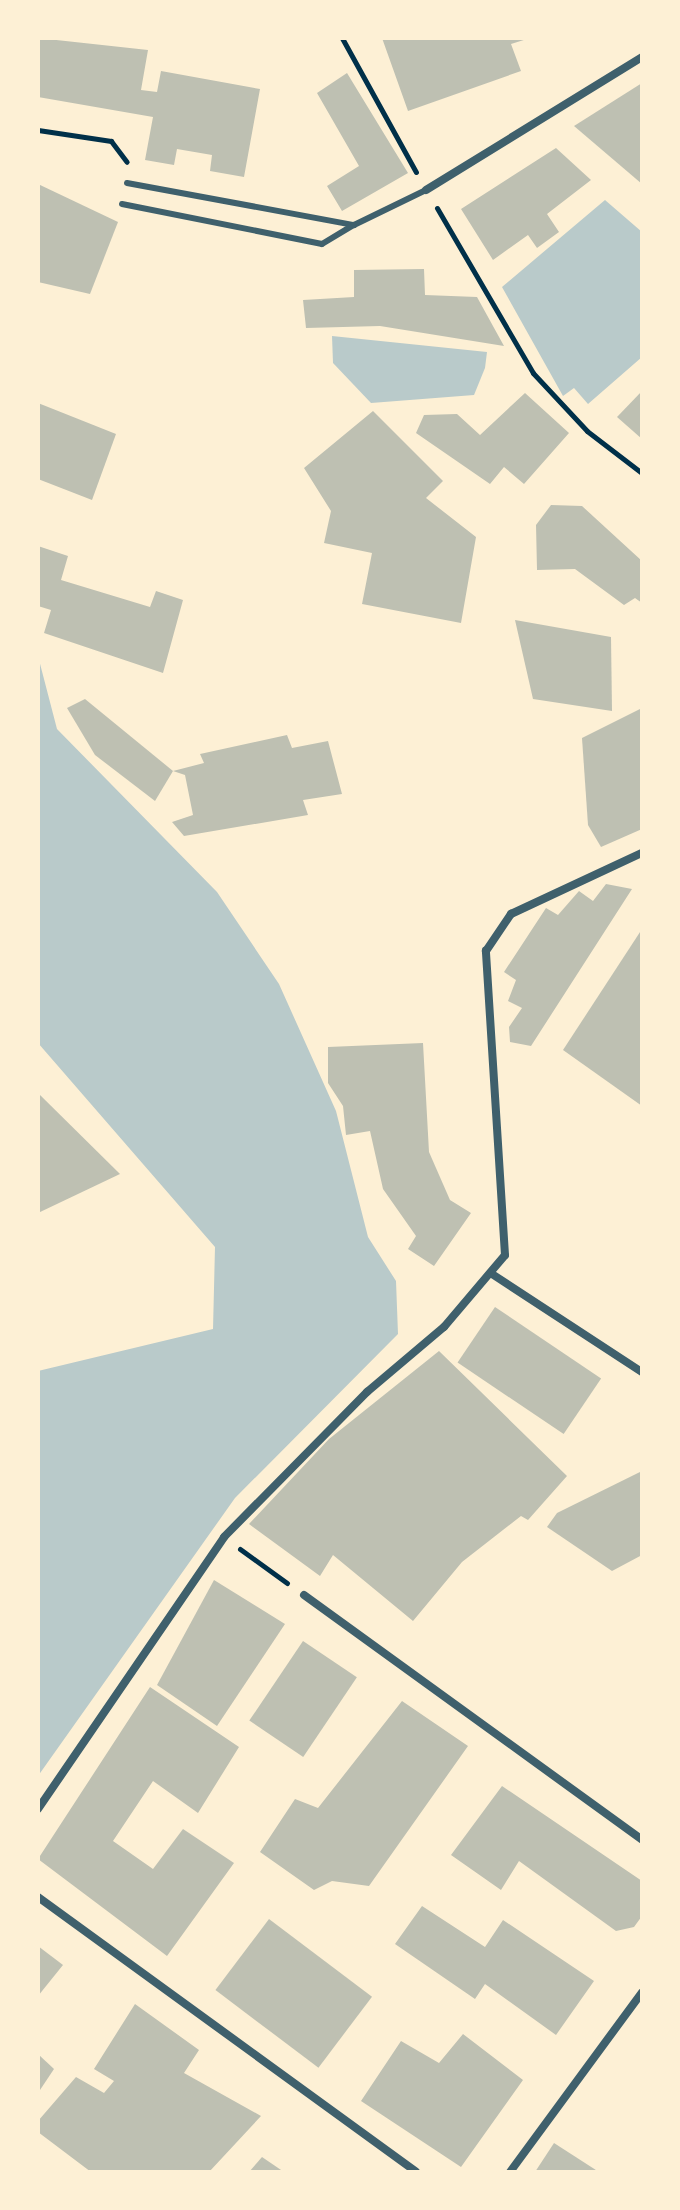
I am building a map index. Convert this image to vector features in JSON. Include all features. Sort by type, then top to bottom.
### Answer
[{"type":"street","points":[[426,190],[642,57]]},
{"type":"street","points":[[38,1809],[224,1537],[492,1274],[505,1255],[486,951],[511,914],[642,853]]},
{"type":"street","points":[[492,1274],[642,1372]]},
{"type":"street","points":[[304,1595],[642,1840]]},
{"type":"street","points":[[38,1897],[416,2172]]},
{"type":"street","points":[[510,2172],[642,1992]]},
{"type":"lane","points":[[127,183],[354,225]]},
{"type":"lane","points":[[122,204],[322,244],[426,190]]},
{"type":"path","points":[[342,38],[533,373],[587,431],[642,473]]},
{"type":"path","points":[[38,130],[111,141],[122,148],[127,183]]},
{"type":"path","points":[[224,1537],[304,1595]]},
{"type":"shaded area","points":[[605,200],[642,232],[642,357],[588,404],[574,388],[563,396],[502,287]]},
{"type":"shaded area","points":[[332,336],[487,352],[485,368],[474,395],[371,403],[333,363]]},
{"type":"shaded area","points":[[38,656],[57,729],[217,892],[279,984],[336,1111],[368,1237],[396,1281],[398,1334],[235,1498],[38,1776],[38,1371],[213,1329],[215,1247],[38,1043]]},
{"type":"building","points":[[38,38],[148,50],[141,90],[157,92],[161,71],[260,89],[244,177],[210,171],[212,155],[177,149],[174,165],[145,160],[153,117],[38,97]]},
{"type":"building","points":[[382,38],[527,39],[511,44],[521,71],[408,111]]},
{"type":"building","points":[[347,73],[408,173],[342,211],[327,186],[359,166],[317,93]]},
{"type":"building","points":[[642,83],[642,184],[574,126]]},
{"type":"building","points":[[556,148],[591,180],[547,214],[559,232],[537,248],[528,235],[493,260],[461,209]]},
{"type":"building","points":[[38,184],[118,222],[90,294],[38,282]]},
{"type":"building","points":[[424,269],[425,295],[477,297],[504,346],[380,326],[306,328],[303,300],[354,297],[354,270]]},
{"type":"building","points":[[642,391],[642,439],[617,417]]},
{"type":"building","points":[[525,393],[569,433],[524,484],[504,467],[490,484],[416,433],[424,415],[457,414],[480,435]]},
{"type":"building","points":[[38,403],[116,434],[92,500],[38,479]]},
{"type":"building","points":[[373,411],[443,481],[426,498],[476,537],[461,623],[362,604],[372,553],[324,543],[331,511],[304,468]]},
{"type":"building","points":[[551,505],[582,506],[642,561],[642,603],[635,598],[624,605],[575,569],[537,570],[536,525]]},
{"type":"building","points":[[38,546],[68,556],[61,580],[150,607],[156,591],[183,600],[163,673],[44,633],[51,610],[38,606]]},
{"type":"building","points":[[515,620],[611,637],[612,711],[533,699]]},
{"type":"building","points":[[85,699],[173,771],[155,801],[95,755],[67,708]]},
{"type":"building","points":[[642,708],[642,829],[601,847],[588,825],[582,738]]},
{"type":"building","points":[[287,735],[292,748],[328,741],[342,794],[303,800],[308,815],[184,836],[172,822],[193,815],[185,775],[173,771],[204,763],[200,754]]},
{"type":"building","points":[[606,884],[632,889],[531,1046],[510,1042],[509,1027],[522,1008],[508,1001],[516,980],[504,972],[546,908],[558,915],[579,891],[593,901]]},
{"type":"building","points":[[642,929],[642,1106],[563,1050]]},
{"type":"building","points":[[423,1043],[429,1152],[450,1200],[471,1213],[434,1266],[408,1249],[416,1236],[383,1189],[370,1131],[346,1135],[343,1106],[328,1083],[328,1047]]},
{"type":"building","points":[[38,1093],[120,1174],[38,1213]]},
{"type":"building","points":[[495,1307],[601,1379],[564,1434],[458,1363]]},
{"type":"building","points":[[439,1351],[567,1476],[528,1520],[521,1516],[462,1562],[413,1621],[333,1555],[320,1576],[249,1524],[329,1439]]},
{"type":"building","points":[[642,1471],[642,1555],[612,1571],[547,1527],[557,1513]]},
{"type":"building","points":[[214,1580],[285,1624],[217,1726],[157,1685]]},
{"type":"building","points":[[303,1641],[357,1677],[303,1757],[249,1721]]},
{"type":"building","points":[[150,1687],[239,1747],[198,1813],[153,1781],[113,1841],[153,1869],[183,1829],[234,1863],[167,1956],[38,1859]]},
{"type":"building","points":[[402,1701],[468,1746],[369,1886],[332,1881],[314,1890],[260,1852],[295,1799],[318,1808]]},
{"type":"building","points":[[502,1786],[642,1881],[642,1916],[634,1927],[616,1931],[519,1861],[501,1890],[451,1855]]},
{"type":"building","points":[[422,1906],[485,1947],[503,1920],[594,1981],[556,2035],[485,1984],[475,1999],[395,1944]]},
{"type":"building","points":[[269,1919],[372,1997],[318,2068],[215,1990]]},
{"type":"building","points":[[38,1946],[63,1965],[38,1996]]},
{"type":"building","points":[[135,2004],[199,2050],[184,2073],[261,2116],[209,2172],[91,2172],[38,2132],[38,2121],[76,2077],[104,2093],[114,2081],[94,2069]]},
{"type":"building","points":[[463,2034],[523,2080],[461,2167],[361,2101],[401,2041],[439,2063]]},
{"type":"building","points":[[38,2054],[54,2069],[38,2093]]},
{"type":"building","points":[[554,2143],[599,2172],[535,2172]]},
{"type":"building","points":[[262,2157],[284,2172],[249,2172]]}]
